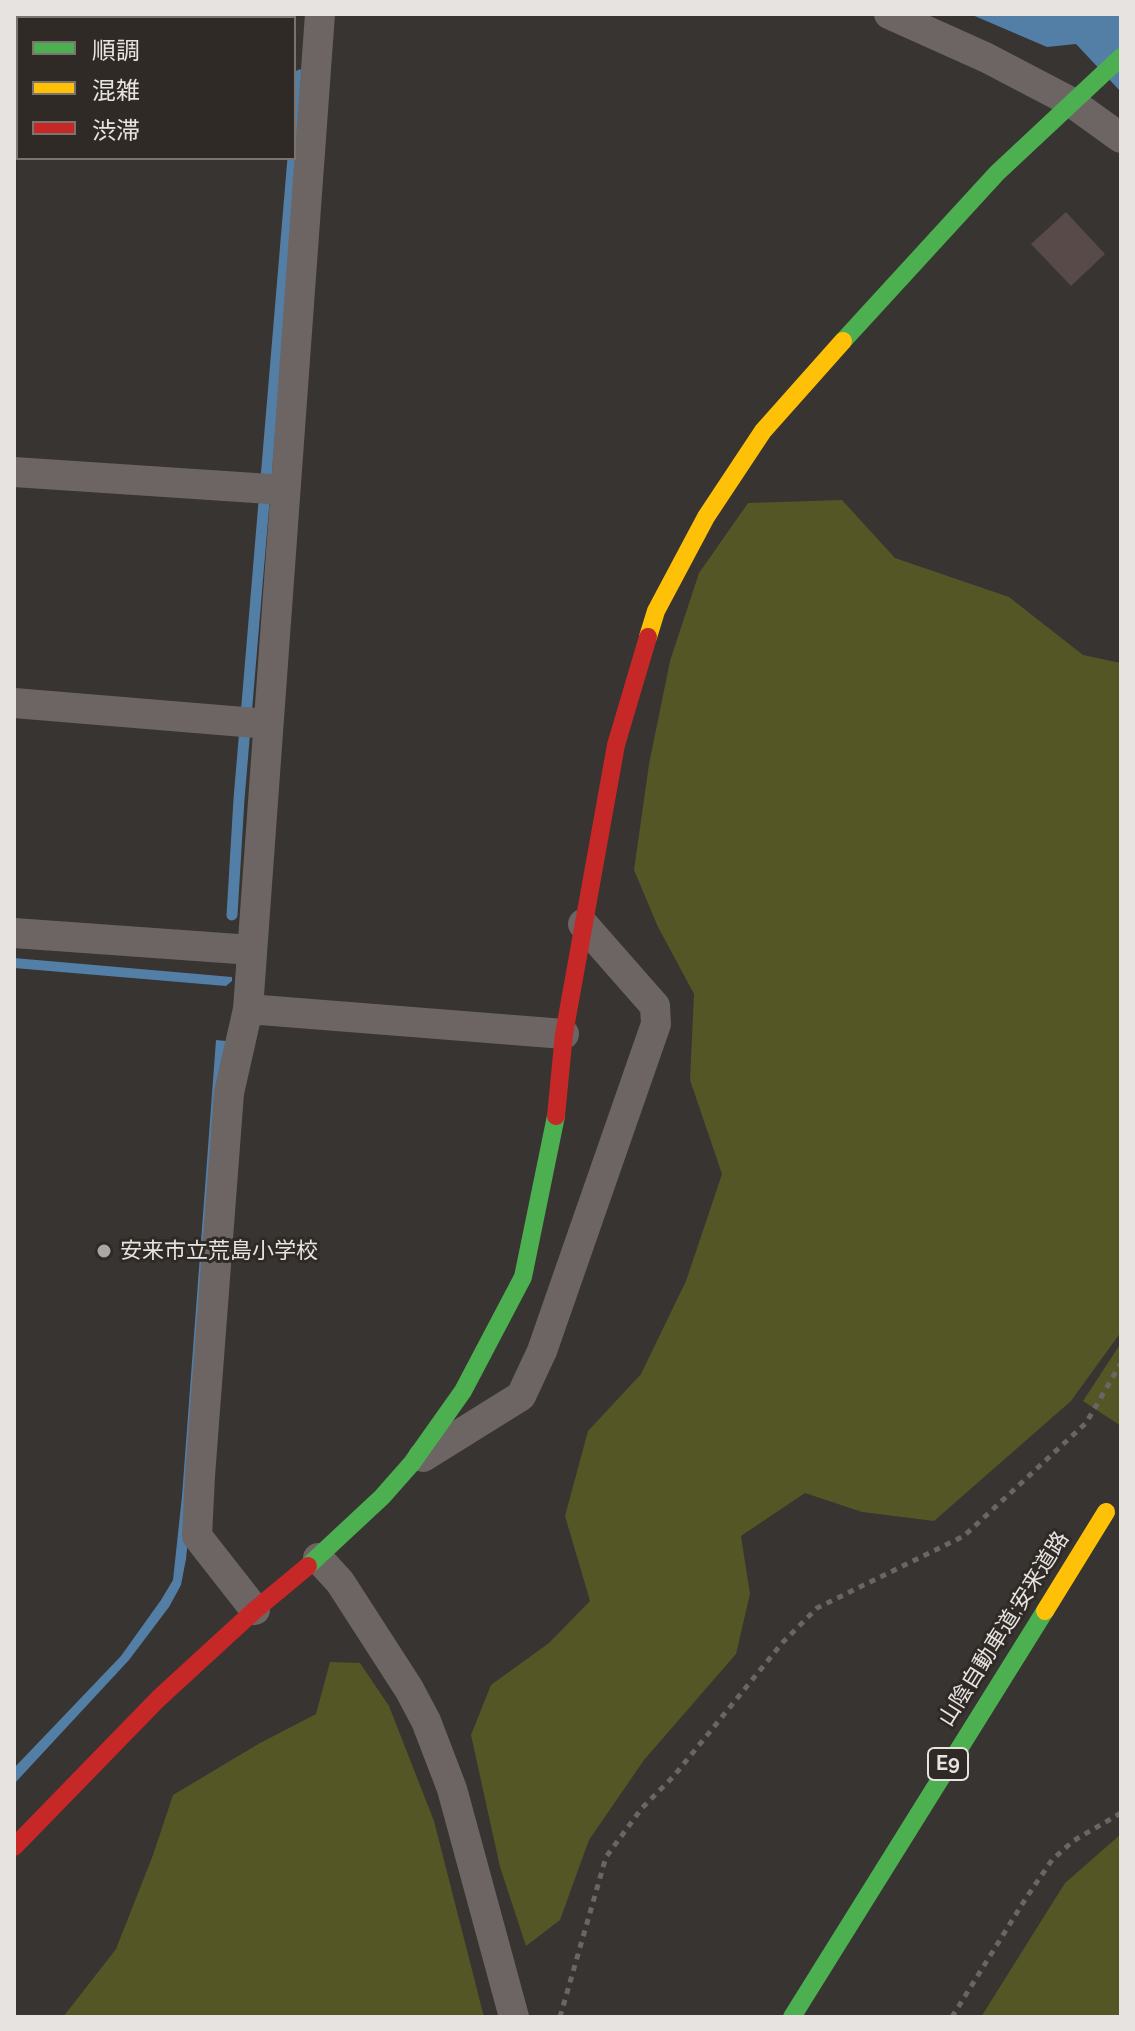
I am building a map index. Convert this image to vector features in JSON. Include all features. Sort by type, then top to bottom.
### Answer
[{"type":"main road","points":[[14,1847],[158,1699],[255,1610],[318,1558],[382,1497],[412,1463],[463,1391],[523,1277],[556,1114],[564,1034],[616,745],[656,611],[706,517],[763,431],[840,342],[997,173],[1121,57]]},
{"type":"main road","name":"山陰自動車道;安来道路","points":[[792,2017],[1106,1512]]},
{"type":"street","points":[[255,1610],[197,1536],[229,1093],[248,1009],[285,490],[303,121],[320,14]]},
{"type":"street","points":[[889,14],[987,58],[1071,102],[1121,138]]},
{"type":"street","points":[[14,472],[285,490]]},
{"type":"street","points":[[14,703],[268,724]]},
{"type":"street","points":[[412,1463],[521,1396],[542,1351],[656,1024],[655,1006],[583,924]]},
{"type":"street","points":[[14,933],[252,950]]},
{"type":"street","points":[[248,1009],[564,1034]]},
{"type":"street","points":[[318,1558],[340,1582],[426,1721],[452,1789],[514,2017]]},
{"type":"path","points":[[560,2017],[606,1857],[642,1808],[673,1777],[783,1642],[817,1608],[964,1536],[1086,1423],[1121,1363]]},
{"type":"path","points":[[952,2017],[1052,1860],[1073,1841],[1121,1813]]},
{"type":"green space","points":[[842,500],[895,558],[1009,597],[1083,655],[1121,663],[1121,1332],[1071,1401],[934,1521],[862,1512],[805,1493],[741,1536],[750,1594],[736,1654],[644,1760],[589,1840],[560,1920],[526,1946],[500,1867],[471,1735],[491,1685],[549,1643],[590,1601],[565,1516],[588,1431],[641,1374],[686,1281],[722,1174],[690,1080],[694,994],[658,927],[634,870],[649,764],[670,661],[699,573],[748,503]]},
{"type":"green space","points":[[1121,1343],[1121,1426],[1083,1401]]},
{"type":"green space","points":[[330,1662],[360,1663],[389,1706],[434,1821],[484,2017],[63,2017],[116,1949],[173,1795],[316,1714]]},
{"type":"green space","points":[[1121,1834],[1121,2017],[981,2017],[1065,1883]]},
{"type":"water","points":[[970,14],[1117,14],[1121,17],[1121,92],[1076,44],[1047,47]]},
{"type":"water","points":[[14,958],[232,977],[232,981],[226,986],[14,968]]},
{"type":"water","points":[[216,1040],[226,1041],[192,1498],[181,1585],[169,1607],[129,1660],[14,1784],[14,1768],[121,1656],[173,1580]]},
{"type":"building","points":[[1066,212],[1105,254],[1071,286],[1031,244]]},
{"type":"waterway","points":[[296,120],[300,75]]},
{"type":"waterway","points":[[232,915],[293,160]]},
{"type":"traffic: fast","points":[[843,341],[997,173],[1121,57]]},
{"type":"traffic: fast","points":[[308,1566],[382,1497],[412,1463],[463,1391],[523,1277],[556,1116]]},
{"type":"traffic: fast","points":[[792,2017],[1045,1611]]},
{"type":"traffic: slow","points":[[648,637],[656,611],[706,517],[763,431],[843,341]]},
{"type":"traffic: slow","points":[[1045,1611],[1106,1512]]},
{"type":"traffic: jam","points":[[556,1116],[564,1034],[616,745],[648,637]]},
{"type":"traffic: jam","points":[[14,1847],[158,1699],[308,1566]]},
{"type":"place","name":"安来市立荒島小学校","points":[[104,1251]]}]
